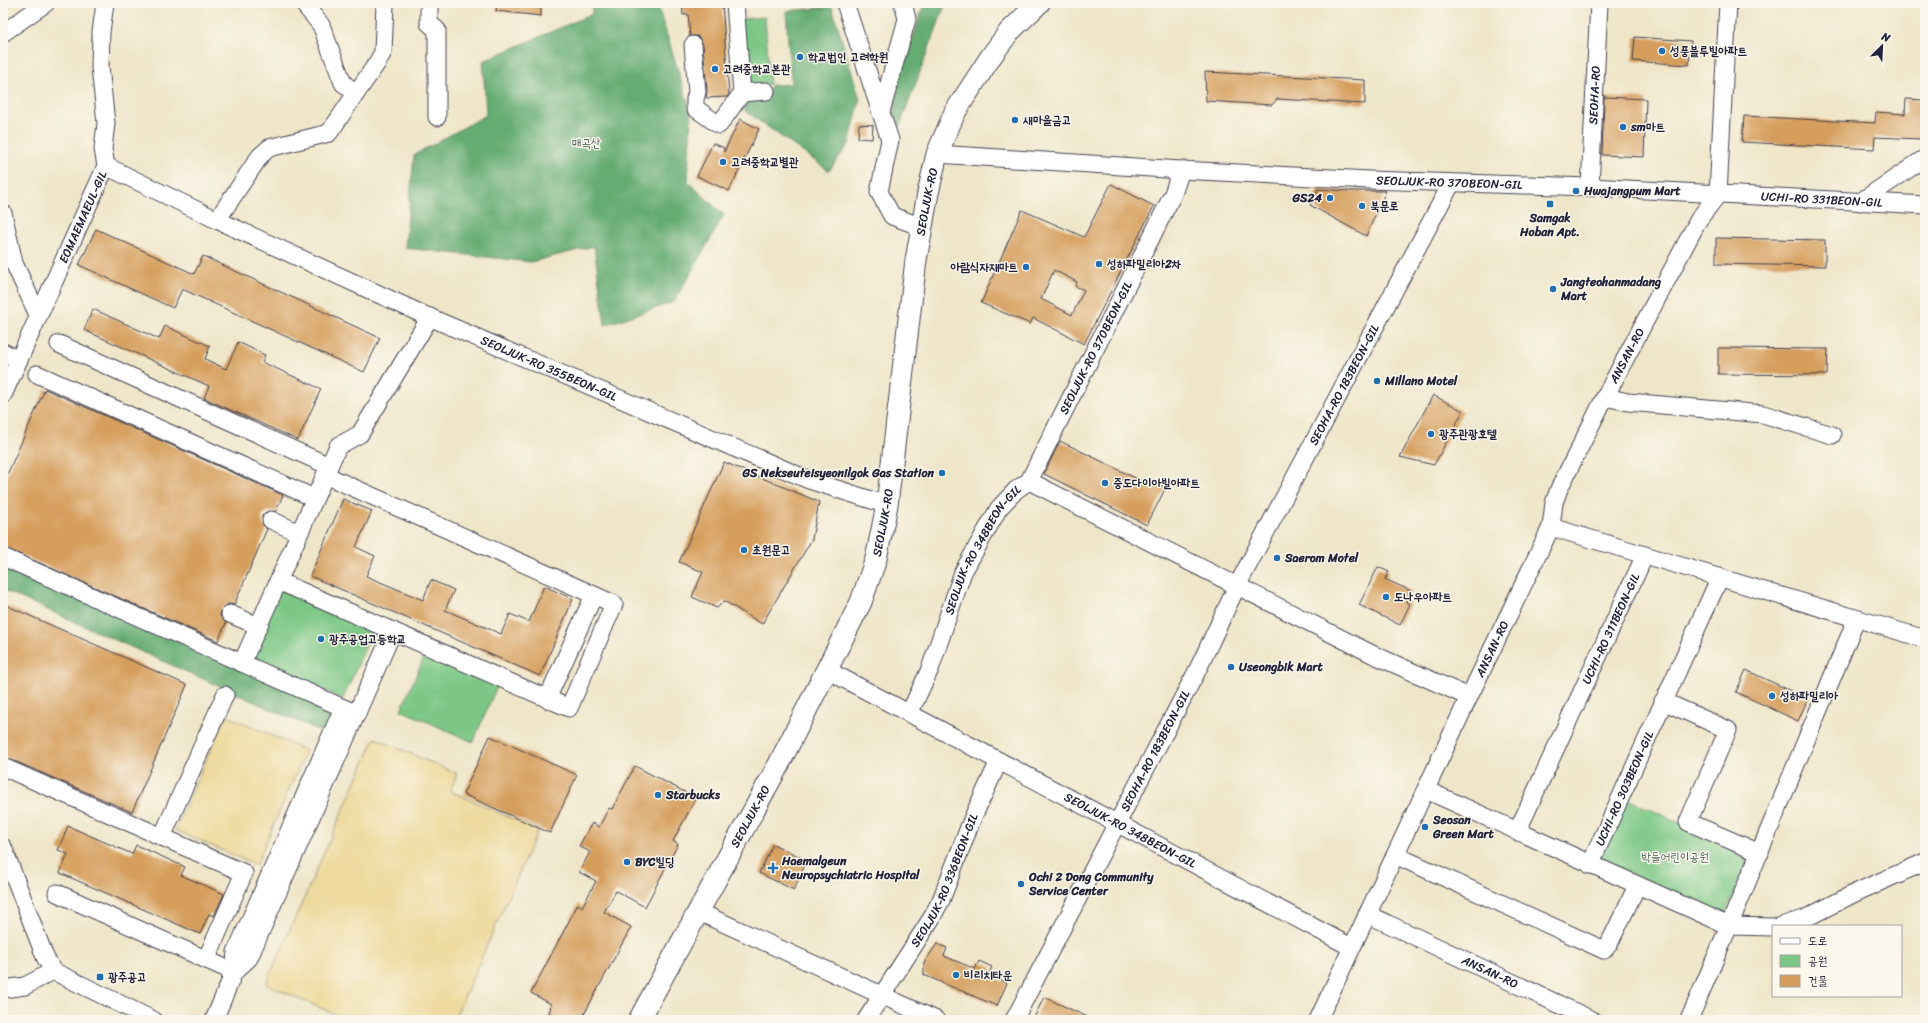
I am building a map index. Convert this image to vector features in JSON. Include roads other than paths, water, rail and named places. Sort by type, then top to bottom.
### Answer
[{"type":"main road","name":"SEOLJUK-RO","points":[[639,1020],[779,764],[861,602],[869,582],[876,560],[887,504],[910,302],[928,192],[937,154],[955,112],[992,55],[1009,32],[1039,3]]},
{"type":"street","points":[[3,33],[46,3]]},
{"type":"street","name":"EOMAEMAEUL-GIL","points":[[3,395],[106,166],[103,149],[106,123],[100,67],[101,32],[105,3]]},
{"type":"street","points":[[303,3],[321,25],[343,82],[356,93]]},
{"type":"street","points":[[217,220],[260,156],[269,148],[329,133],[377,63],[382,52],[385,3]]},
{"type":"street","points":[[429,3],[429,23],[437,30],[437,116]]},
{"type":"street","points":[[692,45],[697,92],[695,108],[719,125],[742,93],[735,3]]},
{"type":"street","points":[[845,3],[890,140],[878,192],[892,216],[922,227]]},
{"type":"street","points":[[881,112],[907,19],[903,3]]},
{"type":"street","name":"SEOHA-RO","points":[[1590,187],[1599,3]]},
{"type":"street","points":[[1718,194],[1728,3]]},
{"type":"street","points":[[742,93],[766,91]]},
{"type":"street","name":"SEOLJUK-RO 370BEON-GIL","points":[[937,154],[1180,170],[1451,184],[1590,187],[1718,194]]},
{"type":"street","points":[[1860,202],[1925,158]]},
{"type":"street","name":"SEOLJUK-RO 355BEON-GIL","points":[[106,166],[217,220],[430,318],[809,480],[887,504]]},
{"type":"street","name":"SEOLJUK-RO 370BEON-GIL","points":[[1029,481],[1173,194],[1180,170]]},
{"type":"street","name":"SEOHA-RO 183BEON-GIL","points":[[1014,1020],[1197,671],[1237,586],[1451,184]]},
{"type":"street","name":"UCHI-RO 331BEON-GIL","points":[[1718,194],[1925,205]]},
{"type":"street","name":"ANSAN-RO","points":[[1318,1020],[1469,697],[1551,527],[1554,503],[1559,489],[1605,397],[1699,219],[1718,194]]},
{"type":"street","points":[[3,213],[14,263],[38,315]]},
{"type":"street","points":[[242,663],[338,446],[360,434],[430,318]]},
{"type":"street","points":[[59,344],[327,471],[614,604],[569,708],[278,581]]},
{"type":"street","points":[[3,352],[18,360]]},
{"type":"street","points":[[38,374],[314,498]]},
{"type":"street","points":[[1605,397],[1628,402],[1763,414],[1832,435]]},
{"type":"street","points":[[1029,481],[1372,654],[1469,697]]},
{"type":"street","name":"SEOLJUK-RO 348BEON-GIL","points":[[909,714],[930,669],[963,572],[999,508],[1016,490],[1029,481]]},
{"type":"street","points":[[271,520],[299,533]]},
{"type":"street","points":[[1551,527],[1720,577],[1856,620],[1925,639]]},
{"type":"street","name":"UCHI-RO 311BEON-GIL","points":[[1517,832],[1645,555]]},
{"type":"street","points":[[3,557],[350,711]]},
{"type":"street","points":[[1720,577],[1661,706],[1728,730],[1688,822],[1760,853]]},
{"type":"street","points":[[547,699],[594,595]]},
{"type":"street","points":[[230,614],[258,626]]},
{"type":"street","points":[[1689,1020],[1856,620]]},
{"type":"street","points":[[214,1020],[234,972],[249,958],[350,711],[393,631]]},
{"type":"street","name":"SEOLJUK-RO 348BEON-GIL","points":[[827,670],[1352,947]]},
{"type":"street","points":[[162,837],[225,695]]},
{"type":"street","name":"UCHI-RO 303BEON-GIL","points":[[1590,865],[1661,706]]},
{"type":"street","name":"SEOLJUK-RO 336BEON-GIL","points":[[866,1020],[940,900],[973,817],[998,760]]},
{"type":"street","points":[[3,767],[244,873],[206,960]]},
{"type":"street","points":[[1426,790],[1590,865],[1729,926],[1772,927]]},
{"type":"street","points":[[3,847],[45,957],[53,971],[153,1020]]},
{"type":"street","points":[[1395,855],[1604,950],[1609,944],[1638,886]]},
{"type":"street","points":[[1784,925],[1804,919],[1858,892],[1925,862]]},
{"type":"street","points":[[57,893],[234,972]]},
{"type":"street","points":[[699,912],[936,1020]]},
{"type":"street","name":"ANSAN-RO","points":[[1367,914],[1592,1020]]},
{"type":"street","points":[[3,989],[24,986],[53,971]]},
{"type":"place","name":"성풍블루빌아파트","points":[[1662,51]]},
{"type":"place","name":"학교법인 고려학원","points":[[800,57]]},
{"type":"place","name":"고려중학교본관","points":[[715,69]]},
{"type":"place","name":"새마을금고","points":[[1015,120]]},
{"type":"place","name":"sm마트","points":[[1623,127]]},
{"type":"place","name":"고려중학교별관","points":[[723,162]]},
{"type":"place","name":"Hwajangpum Mart","points":[[1576,191]]},
{"type":"place","name":"GS24","points":[[1330,198]]},
{"type":"place","name":"Samgak Hoban Apt.","points":[[1550,204]]},
{"type":"place","name":"북문로","points":[[1362,206]]},
{"type":"place","name":"성하파밀리아2차","points":[[1099,264]]},
{"type":"place","name":"아람식자재마트","points":[[1026,267]]},
{"type":"place","name":"Jangteohanmadang Mart","points":[[1553,289]]},
{"type":"place","name":"Millano Motel","points":[[1377,381]]},
{"type":"place","name":"광주관광호텔","points":[[1431,434]]},
{"type":"place","name":"GS Nekseuteisyeonilgok Gas Station","points":[[942,473]]},
{"type":"place","name":"중도다이아빌아파트","points":[[1105,483]]},
{"type":"place","name":"초원문고","points":[[744,550]]},
{"type":"place","name":"Saerom Motel","points":[[1277,558]]},
{"type":"place","name":"도나우아파트","points":[[1386,597]]},
{"type":"place","name":"광주공업고등학교","points":[[321,639]]},
{"type":"place","name":"Useongbik Mart","points":[[1231,667]]},
{"type":"place","name":"성하파밀리아","points":[[1772,696]]},
{"type":"place","name":"Starbucks","points":[[658,795]]},
{"type":"place","name":"Seosan Green Mart","points":[[1425,827]]},
{"type":"place","name":"BYC빌딩","points":[[627,862]]},
{"type":"place","name":"Haemalgeun Neuropsychiatric Hospital","points":[[773,868]]},
{"type":"place","name":"Ochi 2 Dong Community Service Center","points":[[1021,884]]},
{"type":"place","name":"비리치타운","points":[[956,975]]},
{"type":"place","name":"광주공고","points":[[100,977]]},
{"type":"park label","name":"매곡산","points":[[586,143]]},
{"type":"park label","name":"박들어린이공원","points":[[1675,857]]}]
